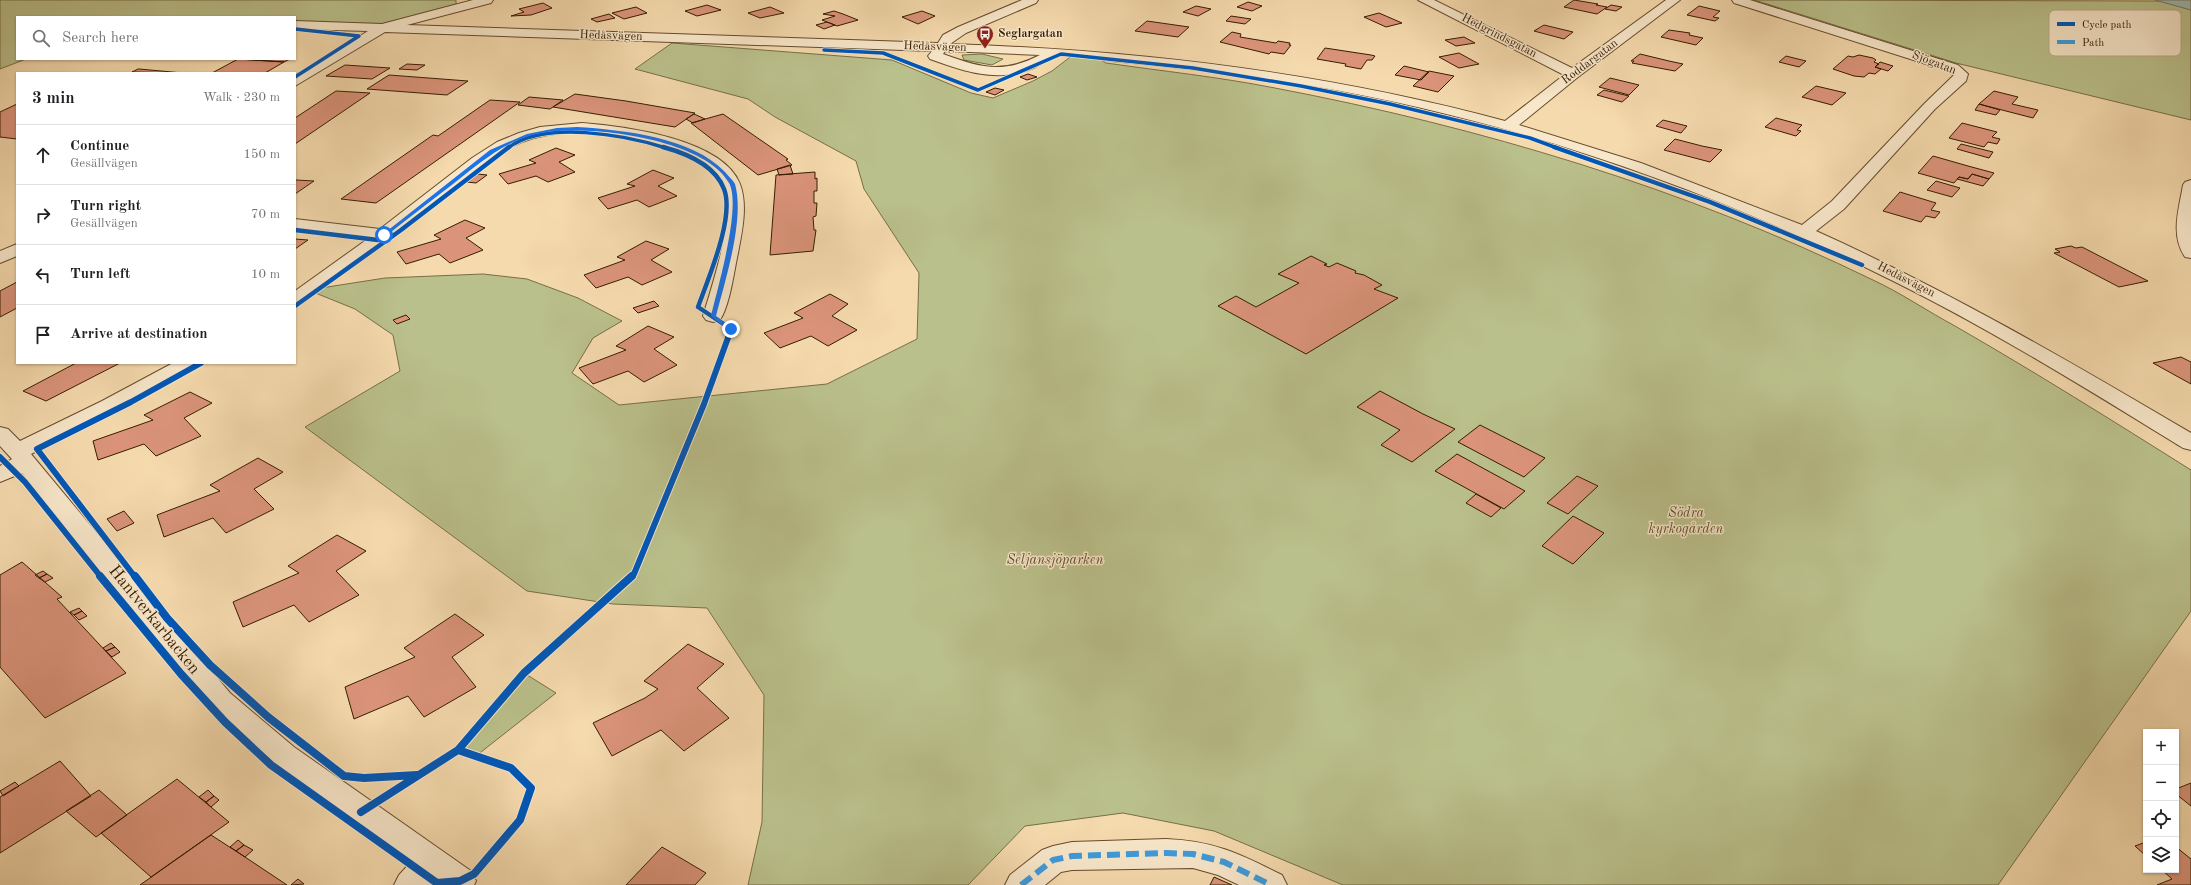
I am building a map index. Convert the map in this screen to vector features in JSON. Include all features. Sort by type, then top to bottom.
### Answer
[{"type":"street","points":[[296,81],[382,28],[487,0]]},
{"type":"street","points":[[998,0],[1016,7]]},
{"type":"street","points":[[1032,0],[962,30],[948,38],[935,56],[987,73],[1016,71],[1033,65],[1055,52]]},
{"type":"street","name":"Hedgrindsgatan","points":[[1424,0],[1476,24],[1573,74]]},
{"type":"street","name":"Roddargatan","points":[[1508,126],[1573,74],[1674,0]]},
{"type":"street","name":"Sjögatan","points":[[1738,0],[1952,68],[1961,74],[1961,78],[1930,106],[1838,205],[1804,232]]},
{"type":"street","name":"Hedåsvägen","points":[[296,25],[1055,52],[1172,62],[1263,74],[1396,98],[1508,126],[1595,152],[1686,185],[1804,232],[1940,297],[2191,443]]},
{"type":"street","points":[[296,298],[384,235],[492,151],[522,137],[542,131],[577,128],[620,132],[661,140],[689,150],[708,160],[725,174],[732,183],[735,204],[731,246],[713,316]]},
{"type":"street","points":[[2191,185],[2186,228],[2186,245],[2191,253]]},
{"type":"street","points":[[296,224],[384,235]]},
{"type":"street","points":[[0,258],[16,250]]},
{"type":"street","points":[[0,475],[15,449],[109,406],[186,364]]},
{"type":"street","name":"Hantverkarbacken","points":[[15,449],[220,701],[284,756],[460,881]]},
{"type":"street","points":[[1021,885],[1053,860],[1072,856],[1145,853],[1193,854],[1224,862],[1271,885]]},
{"type":"street","points":[[410,885],[432,862]]},
{"type":"green space","points":[[0,0],[456,0],[456,8],[382,28],[296,25],[296,16],[16,16],[16,60],[23,60],[0,69]]},
{"type":"green space","points":[[1754,0],[2161,1],[2191,10],[2191,120],[1956,63]]},
{"type":"green space","points":[[672,43],[892,60],[971,93],[993,98],[1052,71],[1074,54],[1096,56],[1106,63],[1254,84],[1352,104],[1428,122],[1580,164],[1655,189],[1729,217],[1801,247],[1894,291],[1985,343],[2191,470],[2191,611],[1998,885],[1343,885],[1214,831],[1123,813],[1025,826],[968,885],[748,885],[762,822],[764,695],[707,608],[613,604],[527,591],[305,427],[400,371],[393,335],[355,309],[308,290],[385,278],[483,274],[527,279],[578,298],[622,321],[593,338],[572,373],[619,405],[827,384],[917,339],[919,273],[864,189],[856,161],[775,117],[748,99],[635,69]]},
{"type":"green space","points":[[982,54],[1003,59],[992,65],[964,60],[962,55]]},
{"type":"green space","points":[[524,673],[556,693],[476,756],[458,750]]},
{"type":"water","points":[[2155,0],[2191,0],[2191,10]]},
{"type":"building","points":[[1574,0],[1607,7],[1597,14],[1564,7]]},
{"type":"building","points":[[1248,2],[1262,6],[1252,11],[1237,7]]},
{"type":"building","points":[[543,3],[552,8],[531,15],[511,16],[524,12],[519,9]]},
{"type":"building","points":[[707,5],[721,10],[697,16],[685,11]]},
{"type":"building","points":[[1611,5],[1622,7],[1616,11],[1605,9]]},
{"type":"building","points":[[1196,6],[1211,9],[1198,16],[1183,12]]},
{"type":"building","points":[[1699,6],[1720,11],[1713,17],[1719,18],[1715,21],[1687,15]]},
{"type":"building","points":[[636,7],[647,13],[624,19],[612,13]]},
{"type":"building","points":[[770,7],[784,13],[760,18],[748,13]]},
{"type":"building","points":[[834,11],[858,20],[837,26],[822,20],[835,16],[823,14]]},
{"type":"building","points":[[922,11],[935,16],[918,24],[902,17]]},
{"type":"building","points":[[1379,13],[1402,23],[1386,27],[1364,17]]},
{"type":"building","points":[[609,14],[615,18],[597,22],[591,19]]},
{"type":"building","points":[[1231,16],[1251,19],[1245,24],[1226,21]]},
{"type":"building","points":[[1147,21],[1189,27],[1178,37],[1135,31]]},
{"type":"building","points":[[827,22],[835,25],[824,29],[816,25]]},
{"type":"building","points":[[1544,25],[1573,32],[1564,39],[1534,31]]},
{"type":"building","points":[[1669,30],[1690,33],[1689,35],[1703,38],[1696,45],[1661,37]]},
{"type":"building","points":[[1232,32],[1241,34],[1240,37],[1276,43],[1278,41],[1290,43],[1289,45],[1291,45],[1284,54],[1271,52],[1269,54],[1220,42]]},
{"type":"building","points":[[1464,37],[1475,43],[1456,46],[1445,40]]},
{"type":"building","points":[[1325,48],[1375,56],[1372,60],[1367,60],[1361,69],[1345,66],[1346,64],[1317,59]]},
{"type":"building","points":[[1459,53],[1479,64],[1459,68],[1439,57]]},
{"type":"building","points":[[1640,54],[1683,64],[1675,71],[1632,63],[1634,61],[1631,61]]},
{"type":"building","points":[[1859,55],[1873,58],[1876,60],[1874,62],[1879,64],[1875,67],[1881,69],[1875,74],[1869,73],[1864,77],[1854,76],[1833,69],[1848,56],[1853,57]]},
{"type":"building","points":[[1786,56],[1806,61],[1799,67],[1779,62]]},
{"type":"building","points":[[236,60],[284,62],[267,72],[214,72]]},
{"type":"building","points":[[253,60],[288,60],[284,62]]},
{"type":"building","points":[[1880,62],[1893,66],[1888,71],[1875,67]]},
{"type":"building","points":[[407,64],[425,65],[417,70],[399,69]]},
{"type":"building","points":[[345,65],[390,68],[372,79],[326,76]]},
{"type":"building","points":[[1404,66],[1429,72],[1421,80],[1395,75]]},
{"type":"building","points":[[139,69],[172,72],[132,72]]},
{"type":"building","points":[[1429,71],[1454,76],[1438,92],[1413,86]]},
{"type":"building","points":[[1028,74],[1037,77],[1027,80],[1020,77]]},
{"type":"building","points":[[389,75],[468,81],[447,95],[367,89]]},
{"type":"building","points":[[1610,78],[1639,85],[1629,95],[1599,87]]},
{"type":"building","points":[[1816,86],[1846,93],[1832,105],[1802,97]]},
{"type":"building","points":[[995,88],[1004,90],[995,95],[986,92]]},
{"type":"building","points":[[1604,90],[1629,96],[1622,102],[1597,95]]},
{"type":"building","points":[[336,91],[370,93],[296,143],[296,117]]},
{"type":"building","points":[[1994,91],[2018,97],[2012,104],[2038,110],[2033,118],[1979,104]]},
{"type":"building","points":[[575,94],[695,113],[675,127],[553,107]]},
{"type":"building","points":[[529,97],[563,100],[550,109],[518,105]]},
{"type":"building","points":[[490,100],[520,102],[376,203],[341,199],[433,135],[438,136]]},
{"type":"building","points":[[16,104],[16,139],[0,137],[0,112]]},
{"type":"building","points":[[1979,104],[2000,110],[1996,115],[1975,110]]},
{"type":"building","points":[[694,114],[705,119],[693,123],[686,119]]},
{"type":"building","points":[[723,114],[788,159],[786,160],[792,165],[758,175],[691,123]]},
{"type":"building","points":[[1776,118],[1802,125],[1797,130],[1801,131],[1796,136],[1765,127]]},
{"type":"building","points":[[1663,120],[1687,126],[1681,133],[1656,126]]},
{"type":"building","points":[[1962,123],[1997,132],[1992,137],[2000,139],[1997,144],[1988,142],[1984,147],[1949,138]]},
{"type":"building","points":[[1675,139],[1722,150],[1710,162],[1664,150]]},
{"type":"building","points":[[1961,144],[1993,152],[1989,158],[1957,149]]},
{"type":"building","points":[[556,148],[575,155],[559,162],[575,172],[548,182],[536,176],[508,184],[499,174],[536,163],[529,160]]},
{"type":"building","points":[[1933,156],[1994,173],[1989,179],[1972,174],[1968,179],[1959,177],[1954,183],[1918,173]]},
{"type":"building","points":[[790,165],[793,174],[779,175],[777,169]]},
{"type":"building","points":[[653,170],[674,178],[658,186],[677,196],[649,207],[637,200],[608,209],[598,198],[635,186],[627,184]]},
{"type":"building","points":[[815,172],[815,179],[817,178],[817,191],[814,191],[814,203],[817,203],[816,216],[813,217],[814,230],[816,230],[813,251],[770,255],[776,175]]},
{"type":"building","points":[[478,174],[487,175],[476,183],[467,182]]},
{"type":"building","points":[[1972,174],[1989,179],[1983,186],[1957,179],[1959,177],[1968,179]]},
{"type":"building","points":[[296,180],[314,181],[296,193]]},
{"type":"building","points":[[1936,181],[1960,188],[1952,197],[1927,190]]},
{"type":"building","points":[[1900,192],[1936,203],[1931,210],[1940,212],[1935,218],[1926,216],[1921,222],[1883,211]]},
{"type":"building","points":[[465,220],[485,228],[466,238],[483,250],[450,263],[439,254],[406,264],[397,252],[441,239],[434,235]]},
{"type":"building","points":[[296,239],[308,240],[296,248]]},
{"type":"building","points":[[646,241],[669,249],[651,260],[672,272],[642,285],[628,277],[596,288],[584,275],[625,260],[617,257]]},
{"type":"building","points":[[2071,246],[2076,248],[2082,247],[2148,281],[2119,287],[2054,253],[2060,252],[2055,249]]},
{"type":"building","points":[[1311,256],[1327,264],[1324,265],[1329,267],[1337,263],[1356,271],[1355,273],[1364,275],[1382,285],[1374,289],[1398,298],[1306,354],[1218,306],[1236,296],[1256,307],[1299,283],[1278,274]]},
{"type":"building","points":[[16,283],[16,309],[0,317],[0,291]]},
{"type":"building","points":[[830,294],[848,304],[832,316],[857,330],[828,346],[811,336],[780,348],[764,333],[803,318],[794,313]]},
{"type":"building","points":[[654,301],[659,306],[638,313],[633,308]]},
{"type":"building","points":[[406,315],[410,319],[397,324],[393,320]]},
{"type":"building","points":[[648,326],[674,337],[654,349],[677,365],[644,382],[628,371],[593,384],[579,368],[626,350],[616,346]]},
{"type":"building","points":[[2181,357],[2191,362],[2191,384],[2153,363]]},
{"type":"building","points":[[74,364],[118,364],[46,401],[23,391]]},
{"type":"building","points":[[1380,391],[1455,429],[1412,462],[1381,445],[1400,430],[1357,407]]},
{"type":"building","points":[[190,392],[212,403],[184,418],[201,436],[156,456],[144,444],[98,460],[93,441],[153,420],[144,415]]},
{"type":"building","points":[[1480,425],[1545,458],[1524,477],[1458,442]]},
{"type":"building","points":[[1457,454],[1525,491],[1504,509],[1435,471]]},
{"type":"building","points":[[258,458],[283,472],[254,489],[274,509],[226,533],[213,518],[164,537],[157,515],[220,491],[210,485]]},
{"type":"building","points":[[1577,476],[1598,486],[1568,514],[1547,503]]},
{"type":"building","points":[[1476,494],[1501,508],[1491,517],[1466,503]]},
{"type":"building","points":[[124,511],[134,523],[117,531],[107,519]]},
{"type":"building","points":[[1573,516],[1604,533],[1573,564],[1542,546]]},
{"type":"building","points":[[337,535],[366,551],[336,571],[359,595],[309,622],[294,605],[243,627],[233,602],[299,573],[288,566]]},
{"type":"building","points":[[22,562],[62,597],[57,599],[126,673],[45,718],[0,667],[0,575]]},
{"type":"building","points":[[43,571],[47,574],[39,578],[35,575]]},
{"type":"building","points":[[47,574],[53,578],[45,582],[39,578]]},
{"type":"building","points":[[79,608],[82,611],[74,615],[70,612]]},
{"type":"building","points":[[82,611],[87,616],[79,620],[74,615]]},
{"type":"building","points":[[455,614],[484,635],[452,657],[476,687],[424,717],[408,696],[354,719],[345,687],[415,657],[404,648]]},
{"type":"building","points":[[111,643],[115,647],[106,651],[103,648]]},
{"type":"building","points":[[688,644],[724,664],[697,688],[729,718],[684,751],[661,730],[612,756],[593,723],[645,698],[658,689],[644,681]]},
{"type":"building","points":[[115,647],[120,652],[112,657],[106,651]]},
{"type":"building","points":[[60,761],[91,796],[0,853],[0,797]]},
{"type":"building","points":[[177,779],[229,822],[151,877],[101,833]]},
{"type":"building","points":[[15,782],[19,786],[3,796],[0,791]]},
{"type":"building","points":[[2191,783],[2191,806],[2179,796],[2179,788]]},
{"type":"building","points":[[99,790],[127,815],[96,837],[66,811]]},
{"type":"building","points":[[208,790],[214,796],[206,802],[199,797]]},
{"type":"building","points":[[214,796],[219,800],[211,807],[206,802]]},
{"type":"building","points":[[211,835],[245,857],[287,885],[140,885]]},
{"type":"building","points":[[238,840],[244,845],[236,851],[230,847]]},
{"type":"building","points":[[2143,843],[2143,853],[2135,846]]},
{"type":"building","points":[[244,845],[253,850],[245,857],[236,851]]},
{"type":"building","points":[[662,847],[706,873],[695,885],[626,885]]},
{"type":"building","points":[[2179,849],[2191,859],[2191,885],[2157,885],[2172,879],[2165,873],[2179,873]]},
{"type":"building","points":[[1214,877],[1232,885],[1210,885]]},
{"type":"building","points":[[298,879],[304,884],[291,885]]},
{"type":"marked path","points":[[1021,885],[1053,860],[1072,856],[1166,853],[1193,854],[1224,862],[1271,885]]},
{"type":"cycle path","points":[[296,29],[359,36],[296,76]]},
{"type":"cycle path","points":[[824,50],[883,53],[918,68],[978,90],[1061,54],[1193,68],[1301,86],[1390,104],[1530,138],[1710,202],[1862,265]]},
{"type":"cycle path","points":[[296,305],[401,230],[514,143],[542,134],[553,132],[577,132],[625,137],[675,150],[697,160],[713,173],[724,188],[726,213],[723,230],[713,265],[698,307],[731,329],[704,404],[634,574],[524,673],[458,750],[361,812]]},
{"type":"cycle path","points":[[296,230],[378,240]]},
{"type":"cycle path","points":[[199,364],[131,402],[37,449],[167,618],[210,665],[268,717],[344,776],[364,778],[417,775]]},
{"type":"cycle path","points":[[0,457],[25,482],[72,542],[181,674],[225,722],[271,765],[437,883],[460,881],[474,874],[520,820],[531,788],[511,768],[458,750]]},
{"type":"place","name":"Seglargatan","points":[[985,49]]},
{"type":"route","points":[[384,235],[492,151],[503,144],[528,134],[565,128],[577,128],[607,130],[661,140],[689,150],[715,164],[732,183],[735,204],[731,246],[713,316],[731,329]]},
{"type":"park label","name":"Södra kyrkogården","points":[[1686,522]]},
{"type":"park label","name":"Seljansjöparken","points":[[1055,560]]}]
